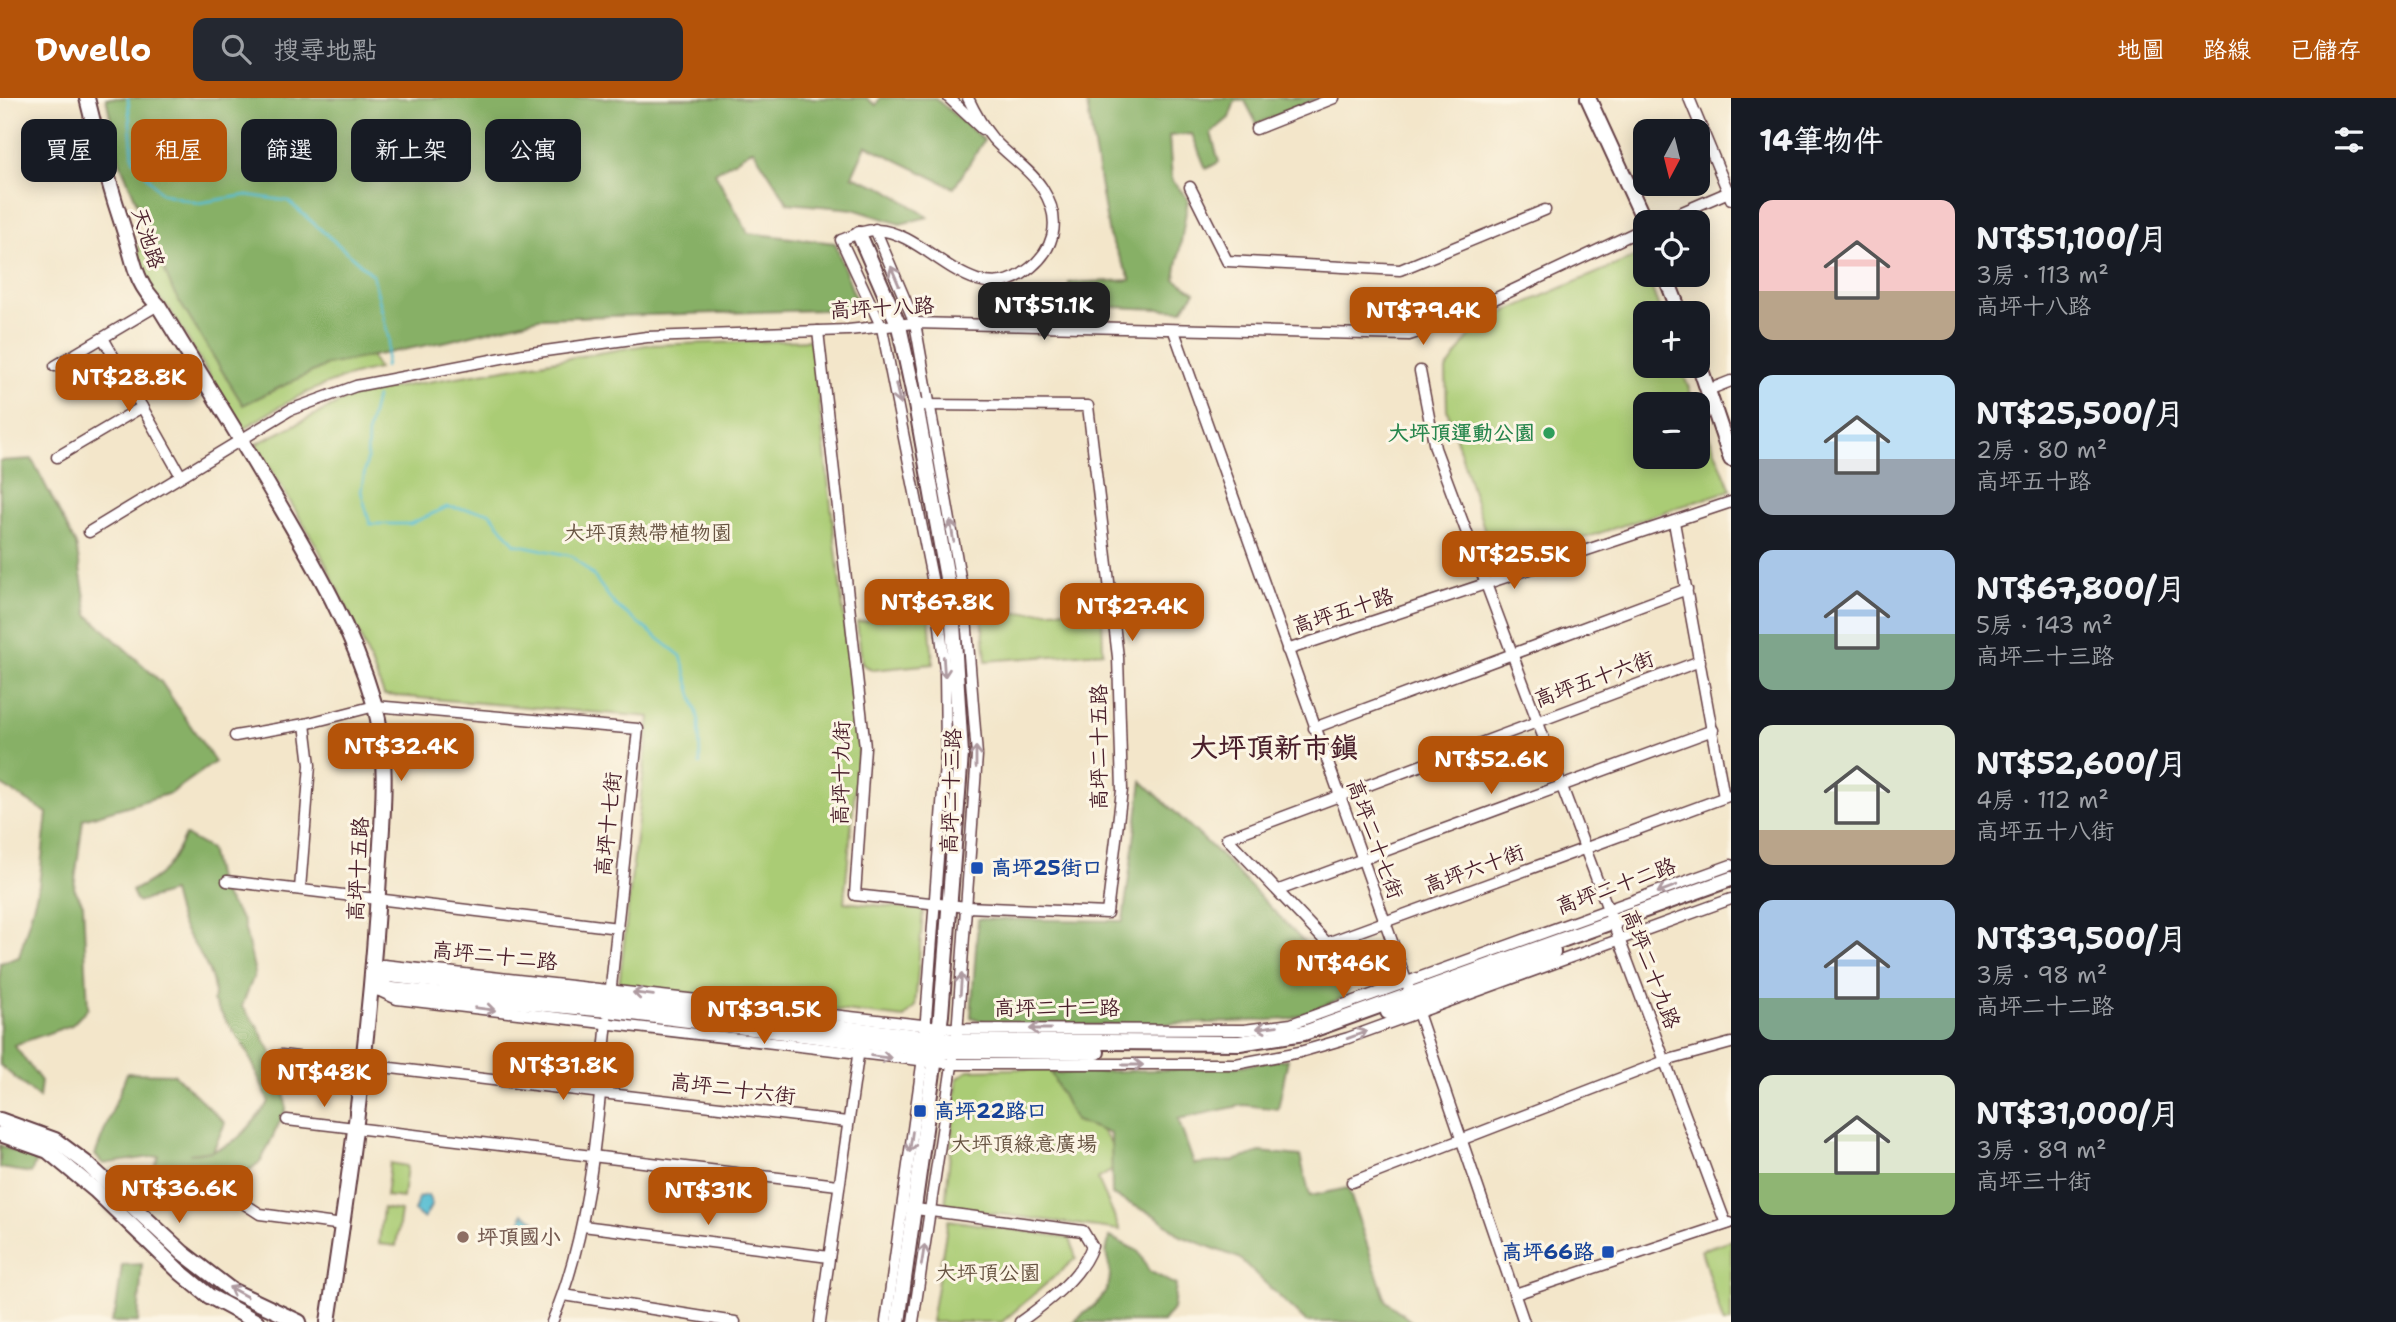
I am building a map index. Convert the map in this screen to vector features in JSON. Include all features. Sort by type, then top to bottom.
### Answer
[{"type":"street","name":"天池路","points":[[87,98],[104,168],[128,242],[129,257],[144,291],[158,305]]},
{"type":"street","points":[[859,234],[875,229],[897,234],[962,273],[986,283],[1015,279],[1041,262],[1054,235],[1052,210],[1042,187],[949,98]]},
{"type":"street","points":[[968,98],[993,139]]},
{"type":"street","points":[[1256,129],[1334,98]]},
{"type":"street","points":[[1588,98],[1639,210]]},
{"type":"street","points":[[1689,98],[1730,194],[1689,210]]},
{"type":"street","points":[[1190,187],[1227,261],[1315,268],[1400,270],[1545,210]]},
{"type":"street","name":"高坪二十三路","points":[[875,229],[915,323],[931,404],[965,605],[976,743],[967,907],[955,1046],[913,1322]]},
{"type":"street","name":"高坪二十三路","points":[[886,1322],[907,1208],[952,905],[961,754],[958,670],[952,606],[916,405],[899,326],[859,234],[841,240],[882,328],[938,607],[945,671],[946,751],[936,904],[931,1045]]},
{"type":"street","name":"高坪十八路","points":[[89,532],[290,410],[356,386],[523,354],[647,337],[882,328],[915,323],[1409,335],[1437,326],[1633,235]]},
{"type":"street","points":[[55,366],[158,305]]},
{"type":"street","name":"高坪十五路","points":[[158,305],[334,597],[351,636],[375,706],[383,777],[371,988],[357,1128],[328,1322]]},
{"type":"street","name":"高坪十九街","points":[[818,331],[865,747],[855,895],[967,907]]},
{"type":"street","name":"高坪二十七街","points":[[1174,331],[1338,796],[1413,998],[1524,1322]]},
{"type":"street","points":[[103,338],[181,476]]},
{"type":"street","name":"高坪二十九路","points":[[1420,370],[1435,448],[1728,1223]]},
{"type":"street","points":[[1704,378],[1731,459]]},
{"type":"street","points":[[1708,390],[1731,381]]},
{"type":"street","name":"高坪二十五路","points":[[916,405],[1088,406],[1118,657],[1122,790],[1107,913],[967,907]]},
{"type":"street","points":[[57,457],[142,407]]},
{"type":"street","name":"高坪五十路","points":[[1287,650],[1731,502]]},
{"type":"street","points":[[1674,522],[1727,796]]},
{"type":"street","points":[[1314,728],[1687,589]]},
{"type":"street","name":"高坪五十六街","points":[[1227,838],[1539,719],[1700,662]]},
{"type":"street","name":"高坪十七街","points":[[235,736],[305,724],[375,706],[638,729],[583,1226],[564,1295],[552,1322]]},
{"type":"street","points":[[300,890],[310,765],[305,724]]},
{"type":"street","points":[[1279,890],[1713,730]]},
{"type":"street","name":"高坪六十街","points":[[1227,838],[1327,943],[1727,796]]},
{"type":"street","name":"高坪二十二路","points":[[1614,925],[1731,865]]},
{"type":"street","name":"高坪二十二路","points":[[1413,998],[1291,1024],[1244,1030],[955,1046],[609,1006],[384,965],[371,988],[609,1006],[931,1045],[955,1046],[1244,1051],[1303,1041],[1731,879]]},
{"type":"street","points":[[227,881],[618,928]]},
{"type":"street","name":"高坪二十二路","points":[[1614,925],[1731,888]]},
{"type":"street","name":"高坪二十二路","points":[[1614,925],[1731,899]]},
{"type":"street","points":[[820,1322],[860,1035]]},
{"type":"street","points":[[1352,1182],[1665,1061],[1731,1043]]},
{"type":"street","name":"高坪二十六街","points":[[281,1055],[848,1122]]},
{"type":"street","points":[[0,1120],[86,1163],[183,1253],[231,1290],[299,1322]]},
{"type":"street","points":[[287,1120],[838,1185]]},
{"type":"street","points":[[0,1135],[52,1146],[180,1272],[209,1296],[257,1322]]},
{"type":"street","points":[[229,1194],[260,1214],[342,1225]]},
{"type":"street","points":[[907,1208],[1083,1231],[1092,1246],[1086,1263],[1043,1305],[1020,1322]]},
{"type":"street","name":"高坪二十三路","points":[[898,1322],[907,1208]]},
{"type":"street","points":[[1515,1294],[1728,1223]]},
{"type":"street","points":[[583,1226],[828,1257]]},
{"type":"street","points":[[564,1295],[735,1322]]},
{"type":"green space","points":[[106,98],[866,98],[876,105],[880,98],[935,98],[984,140],[954,188],[866,145],[852,176],[886,189],[928,217],[900,224],[853,209],[788,203],[753,149],[715,173],[748,233],[835,243],[859,309],[539,318],[448,341],[327,365],[243,405],[173,291],[120,162],[117,119],[111,119]]},
{"type":"green space","points":[[1086,98],[1318,98],[1257,124],[1245,101],[1235,101],[1229,118],[1211,133],[1219,162],[1206,169],[1192,134],[1169,136],[1172,180],[1188,199],[1175,279],[1195,292],[1182,310],[1067,305],[1069,283],[1131,280],[1109,236]]},
{"type":"green space","points":[[187,242],[369,352],[378,369],[340,379],[307,392],[242,430],[169,308],[151,291],[137,265],[139,243]]},
{"type":"green space","name":"大坪頂運動公園","points":[[1633,258],[1633,287],[1651,287],[1656,301],[1633,301],[1633,378],[1685,378],[1690,392],[1633,392],[1633,469],[1710,469],[1710,438],[1731,490],[1496,567],[1447,409],[1446,370],[1479,323]]},
{"type":"green space","name":"大坪頂熱帶植物園","points":[[812,340],[859,749],[844,902],[923,910],[915,1007],[904,1018],[619,985],[650,717],[384,695],[360,636],[319,550],[256,444],[357,394],[646,345]]},
{"type":"green space","points":[[32,459],[76,545],[88,615],[161,682],[215,762],[171,793],[83,819],[74,888],[83,904],[88,1008],[72,1025],[14,1045],[41,1081],[39,1098],[0,1065],[0,963],[19,957],[39,885],[47,813],[0,784],[0,461]]},
{"type":"green space","points":[[1102,608],[1103,652],[986,661],[982,615]]},
{"type":"green space","points":[[929,616],[933,664],[873,670],[862,664],[857,622]]},
{"type":"green space","points":[[1142,781],[1218,853],[1349,989],[1344,997],[1291,1019],[1032,1026],[990,1024],[971,1017],[978,919],[1123,921]]},
{"type":"green space","points":[[185,835],[210,849],[219,888],[243,921],[255,973],[242,1006],[257,1026],[283,1074],[286,1109],[261,1161],[225,1189],[147,1183],[159,1156],[103,1164],[95,1155],[127,1073],[174,1074],[225,1123],[213,1150],[236,1140],[269,1102],[247,1051],[213,1001],[210,973],[182,925],[172,892],[137,902],[132,891],[165,869]]},
{"type":"green space","points":[[1288,1059],[1278,1109],[1244,1105],[1178,1119],[1194,1164],[1233,1161],[1260,1152],[1300,1156],[1310,1196],[1348,1188],[1386,1301],[1412,1322],[1306,1322],[1239,1258],[1181,1236],[1156,1216],[1112,1195],[1111,1134],[1075,1121],[1051,1073],[1225,1068]]},
{"type":"green space","name":"大坪頂綠意廣場","points":[[1055,1068],[1125,1162],[1098,1179],[1120,1230],[945,1207],[957,1079],[969,1070]]},
{"type":"green space","points":[[0,1145],[36,1161],[31,1173],[0,1168]]},
{"type":"green space","points":[[390,1163],[407,1166],[403,1198],[386,1196]]},
{"type":"green space","points":[[383,1208],[401,1211],[396,1246],[379,1244]]},
{"type":"green space","name":"大坪頂公園","points":[[948,1220],[1070,1238],[1076,1258],[1002,1322],[931,1322]]},
{"type":"green space","points":[[1110,1237],[1138,1251],[1149,1271],[1176,1285],[1173,1309],[1163,1322],[1073,1322],[1098,1302],[1106,1290],[1110,1275],[1106,1255]]},
{"type":"green space","points":[[1731,1240],[1731,1322],[1723,1322],[1701,1250]]},
{"type":"green space","points":[[142,1264],[138,1322],[111,1322],[116,1310],[122,1265]]},
{"type":"water","points":[[428,1195],[432,1204],[424,1219],[414,1211],[419,1197]]},
{"type":"water","points":[[523,1213],[533,1219],[543,1232],[533,1231],[521,1222]]},
{"type":"waterway","points":[[128,98],[133,159],[161,193],[198,203],[247,195],[288,201],[373,275],[389,340],[385,367]]},
{"type":"waterway","points":[[376,397],[368,431],[367,460],[361,491],[370,524],[410,524],[447,507],[489,512],[515,544],[572,556],[592,574],[615,605],[681,656],[699,720],[700,764]]},
{"type":"place","name":"大坪頂運動公園","points":[[1549,433]]},
{"type":"place","name":"高坪25街口","points":[[977,868]]},
{"type":"place","name":"高坪22路口","points":[[920,1111]]},
{"type":"place","name":"坪頂國小","points":[[463,1237]]},
{"type":"place","name":"高坪66路","points":[[1608,1252]]},
{"type":"district","name":"大坪頂新市鎮","points":[[1274,747]]}]
